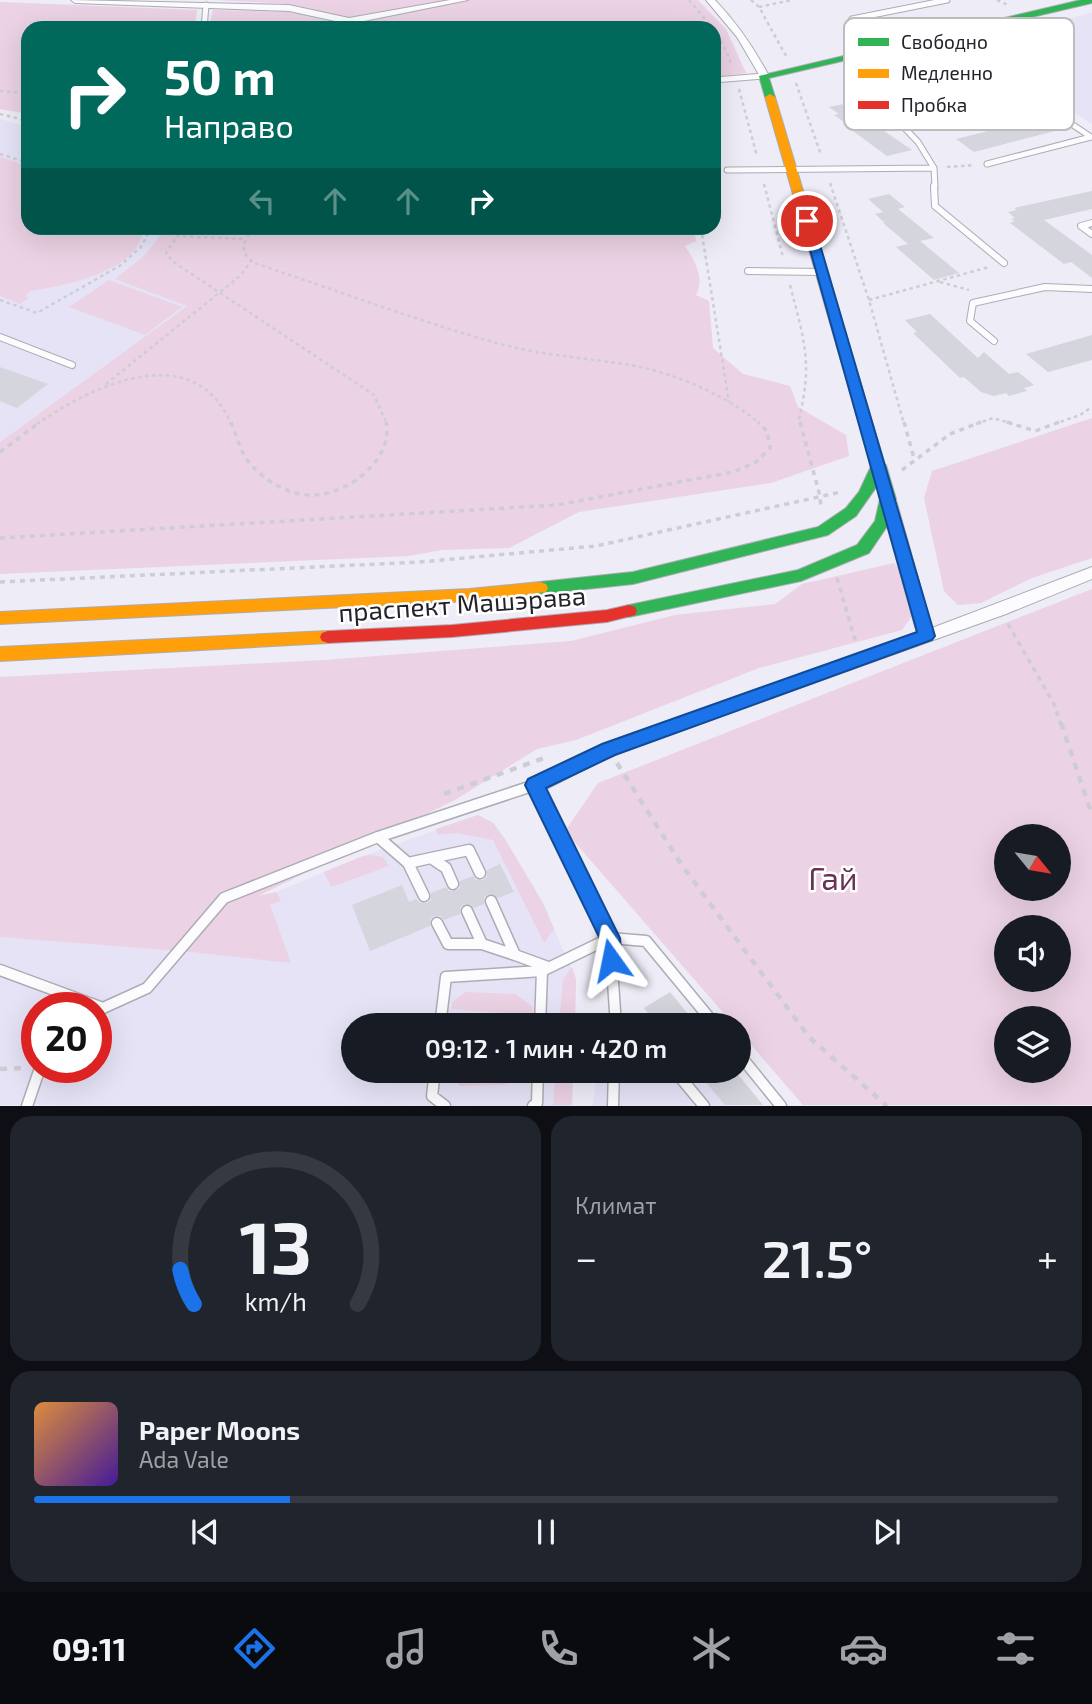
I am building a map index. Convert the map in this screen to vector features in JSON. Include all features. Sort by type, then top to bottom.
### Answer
[{"type":"main road","points":[[1013,18],[1092,0]]},
{"type":"main road","points":[[822,272],[764,76],[844,58]]},
{"type":"main road","name":"праспект Машэрава","points":[[0,654],[530,625],[607,616],[801,575],[863,549],[882,522],[879,465],[822,272]]},
{"type":"main road","name":"праспект Машэрава","points":[[0,618],[469,595],[634,578],[823,531],[880,491]]},
{"type":"street","points":[[75,0],[289,8],[349,21],[464,0]]},
{"type":"street","points":[[710,0],[726,16],[752,51],[764,76]]},
{"type":"street","points":[[880,491],[926,636]]},
{"type":"street","points":[[535,785],[609,749],[1000,610],[1092,573]]},
{"type":"lane","points":[[857,18],[947,0]]},
{"type":"lane","points":[[205,21],[206,5]]},
{"type":"lane","points":[[721,79],[764,76]]},
{"type":"lane","points":[[987,164],[1091,136],[1074,125]]},
{"type":"lane","points":[[906,130],[918,142],[934,168],[935,206],[1004,263]]},
{"type":"lane","points":[[727,170],[934,168]]},
{"type":"lane","points":[[1092,223],[1081,226],[1092,234]]},
{"type":"lane","points":[[748,271],[822,272]]},
{"type":"lane","points":[[994,341],[970,321],[973,303],[1045,287],[1092,289]]},
{"type":"lane","points":[[0,337],[72,365]]},
{"type":"lane","points":[[112,1005],[147,988],[224,898],[378,837],[535,785],[610,938],[614,1013]]},
{"type":"lane","points":[[378,837],[408,863],[424,896]]},
{"type":"lane","points":[[408,863],[469,850],[480,873]]},
{"type":"lane","points":[[431,858],[446,868],[453,884]]},
{"type":"lane","points":[[491,901],[515,955]]},
{"type":"lane","points":[[467,911],[482,944]]},
{"type":"lane","points":[[437,923],[448,944],[482,944],[545,969]]},
{"type":"lane","points":[[442,1013],[446,977],[545,969],[610,938],[646,941],[705,1013]]},
{"type":"lane","points":[[541,1013],[545,969]]},
{"type":"lane","points":[[0,970],[53,992]]},
{"type":"lane","points":[[751,1069],[781,1105]]},
{"type":"lane","points":[[27,1105],[33,1083]]},
{"type":"lane","points":[[434,1083],[432,1096],[445,1105]]},
{"type":"lane","points":[[533,1105],[537,1103],[538,1083]]},
{"type":"lane","points":[[612,1105],[613,1083]]},
{"type":"lane","points":[[685,1083],[704,1105]]},
{"type":"path","points":[[689,0],[706,21]]},
{"type":"path","points":[[751,0],[759,7],[791,70],[869,300],[914,458]]},
{"type":"path","points":[[759,7],[792,0]]},
{"type":"path","points":[[721,38],[734,71]]},
{"type":"path","points":[[0,91],[21,92]]},
{"type":"path","points":[[0,114],[21,119]]},
{"type":"path","points":[[0,154],[21,161]]},
{"type":"path","points":[[934,168],[987,164]]},
{"type":"path","points":[[0,300],[37,313],[121,265],[141,247],[147,235]]},
{"type":"path","points":[[0,538],[557,505],[733,472],[756,462],[769,448],[767,431],[744,410],[702,389],[627,364],[548,356],[492,342],[251,261],[244,256],[243,248],[248,235]]},
{"type":"path","points":[[701,235],[729,402]]},
{"type":"path","points":[[0,453],[72,399],[119,381],[156,376],[206,387],[219,399],[249,464],[275,485],[301,494],[321,494],[345,489],[372,468],[387,443],[386,414],[374,395],[172,261],[166,253],[176,236],[246,239]]},
{"type":"path","points":[[101,388],[240,276],[251,261]]},
{"type":"path","points":[[869,300],[1004,263]]},
{"type":"path","points":[[938,281],[976,292]]},
{"type":"path","points":[[0,582],[420,562],[596,546],[820,496],[880,491],[914,458],[950,434],[993,418],[1035,431],[1080,415],[1092,407]]},
{"type":"path","points":[[820,496],[823,531]]},
{"type":"path","points":[[831,562],[858,643],[845,648]]},
{"type":"path","points":[[1000,610],[1054,704],[1092,815]]},
{"type":"path","points":[[609,749],[683,867],[809,1037],[887,1105]]},
{"type":"path","points":[[444,794],[547,756]]},
{"type":"path","points":[[0,1069],[21,1068]]},
{"type":"shaded area","points":[[1092,13],[1092,124],[1074,112],[1074,18],[1070,18]]},
{"type":"shaded area","points":[[0,119],[21,125],[21,235],[160,235],[145,255],[187,306],[0,442]]},
{"type":"shaded area","points":[[478,815],[494,823],[543,903],[576,979],[575,1013],[341,1013],[341,1083],[573,1083],[572,1106],[0,1105],[0,937],[180,951],[241,902],[276,892],[363,856]]},
{"type":"shaded area","points":[[596,1083],[745,1083],[763,1105],[592,1106]]},
{"type":"green space","points":[[217,0],[698,0],[718,21],[355,21],[289,4]]},
{"type":"green space","points":[[0,2],[197,10],[196,21],[21,21],[21,113],[0,109]]},
{"type":"green space","points":[[213,10],[290,12],[331,21],[211,21]]},
{"type":"green space","points":[[721,24],[726,29],[746,73],[721,76]]},
{"type":"green space","points":[[0,157],[21,164],[21,235],[142,235],[127,258],[102,273],[72,283],[30,291],[25,296],[29,298],[20,304],[0,296]]},
{"type":"green space","points":[[160,235],[695,235],[696,241],[685,246],[699,276],[696,295],[709,301],[713,348],[743,374],[790,386],[798,407],[846,435],[849,456],[771,483],[579,512],[509,548],[442,550],[409,556],[0,574],[0,442],[187,306],[115,279],[145,255]]},
{"type":"green space","points":[[109,280],[182,307],[145,335],[69,307]]},
{"type":"green space","points":[[1092,418],[1092,558],[1032,578],[981,603],[958,605],[944,591],[924,498],[932,471]]},
{"type":"green space","points":[[894,563],[925,598],[902,630],[759,668],[576,740],[537,749],[455,800],[258,896],[276,892],[281,901],[270,905],[291,963],[192,952],[0,937],[0,677],[324,660],[571,641],[675,615],[775,604],[802,584]]},
{"type":"green space","name":"Гай","points":[[1092,589],[1092,1105],[803,1105],[751,1045],[751,1013],[724,1013],[565,831],[598,783]]},
{"type":"green space","points":[[478,815],[493,823],[505,839],[543,903],[554,929],[544,943],[493,840],[456,833],[438,835],[436,829]]},
{"type":"green space","points":[[371,855],[383,857],[389,866],[331,887],[324,872]]},
{"type":"green space","points":[[572,967],[576,979],[575,1013],[560,1013],[563,980]]},
{"type":"green space","points":[[466,992],[515,994],[532,1006],[532,1013],[452,1009],[452,1002]]},
{"type":"green space","points":[[457,1083],[509,1083],[502,1085],[460,1086]]},
{"type":"green space","points":[[555,1083],[573,1083],[572,1105],[553,1105]]},
{"type":"building","points":[[844,104],[844,122],[834,115],[839,114],[829,107]]},
{"type":"building","points":[[882,130],[912,150],[887,156],[853,131]]},
{"type":"building","points":[[992,130],[1055,131],[974,152],[956,139]]},
{"type":"building","points":[[1092,191],[1092,209],[1044,220],[1092,255],[1092,278],[1071,262],[1064,264],[1010,223],[1015,221],[1011,219],[1015,218],[1008,212],[1017,210],[1014,208]]},
{"type":"building","points":[[889,194],[905,207],[898,209],[934,238],[920,241],[959,273],[934,280],[896,247],[908,244],[875,214],[883,212],[868,199]]},
{"type":"building","points":[[930,314],[978,358],[984,352],[1009,374],[1018,372],[1034,385],[1024,388],[1027,391],[1009,396],[1006,393],[994,396],[981,392],[964,377],[960,378],[913,333],[917,332],[905,320]]},
{"type":"building","points":[[1092,335],[1092,360],[1048,372],[1026,354]]},
{"type":"building","points":[[0,367],[48,384],[17,408],[0,401]]},
{"type":"building","points":[[500,864],[514,892],[498,898],[488,894],[484,897],[484,904],[474,908],[464,904],[460,907],[460,914],[444,920],[441,916],[434,916],[430,919],[430,926],[370,951],[352,905],[402,885],[409,902],[416,899],[420,903],[427,903],[431,900],[431,893],[446,887],[449,891],[455,891],[460,888],[460,881],[473,876],[476,880],[483,880],[487,877],[487,870]]},
{"type":"building","points":[[670,992],[687,1013],[648,1013],[644,1008]]},
{"type":"building","points":[[706,1083],[745,1083],[763,1105],[725,1105]]},
{"type":"traffic: fast","points":[[1014,18],[1092,0]]},
{"type":"traffic: fast","points":[[770,97],[764,76],[844,57]]},
{"type":"traffic: fast","points":[[629,611],[801,575],[863,549],[882,522],[888,499],[878,465]]},
{"type":"traffic: fast","points":[[540,588],[633,578],[823,531],[851,512],[866,494],[879,465]]},
{"type":"traffic: slow","points":[[770,97],[878,465]]},
{"type":"traffic: slow","points":[[0,618],[469,595],[540,588]]},
{"type":"traffic: slow","points":[[0,654],[328,637]]},
{"type":"traffic: jam","points":[[328,637],[452,631],[607,616],[629,611]]},
{"type":"route","points":[[611,960],[610,938],[535,785],[609,749],[926,636],[807,221]]}]
